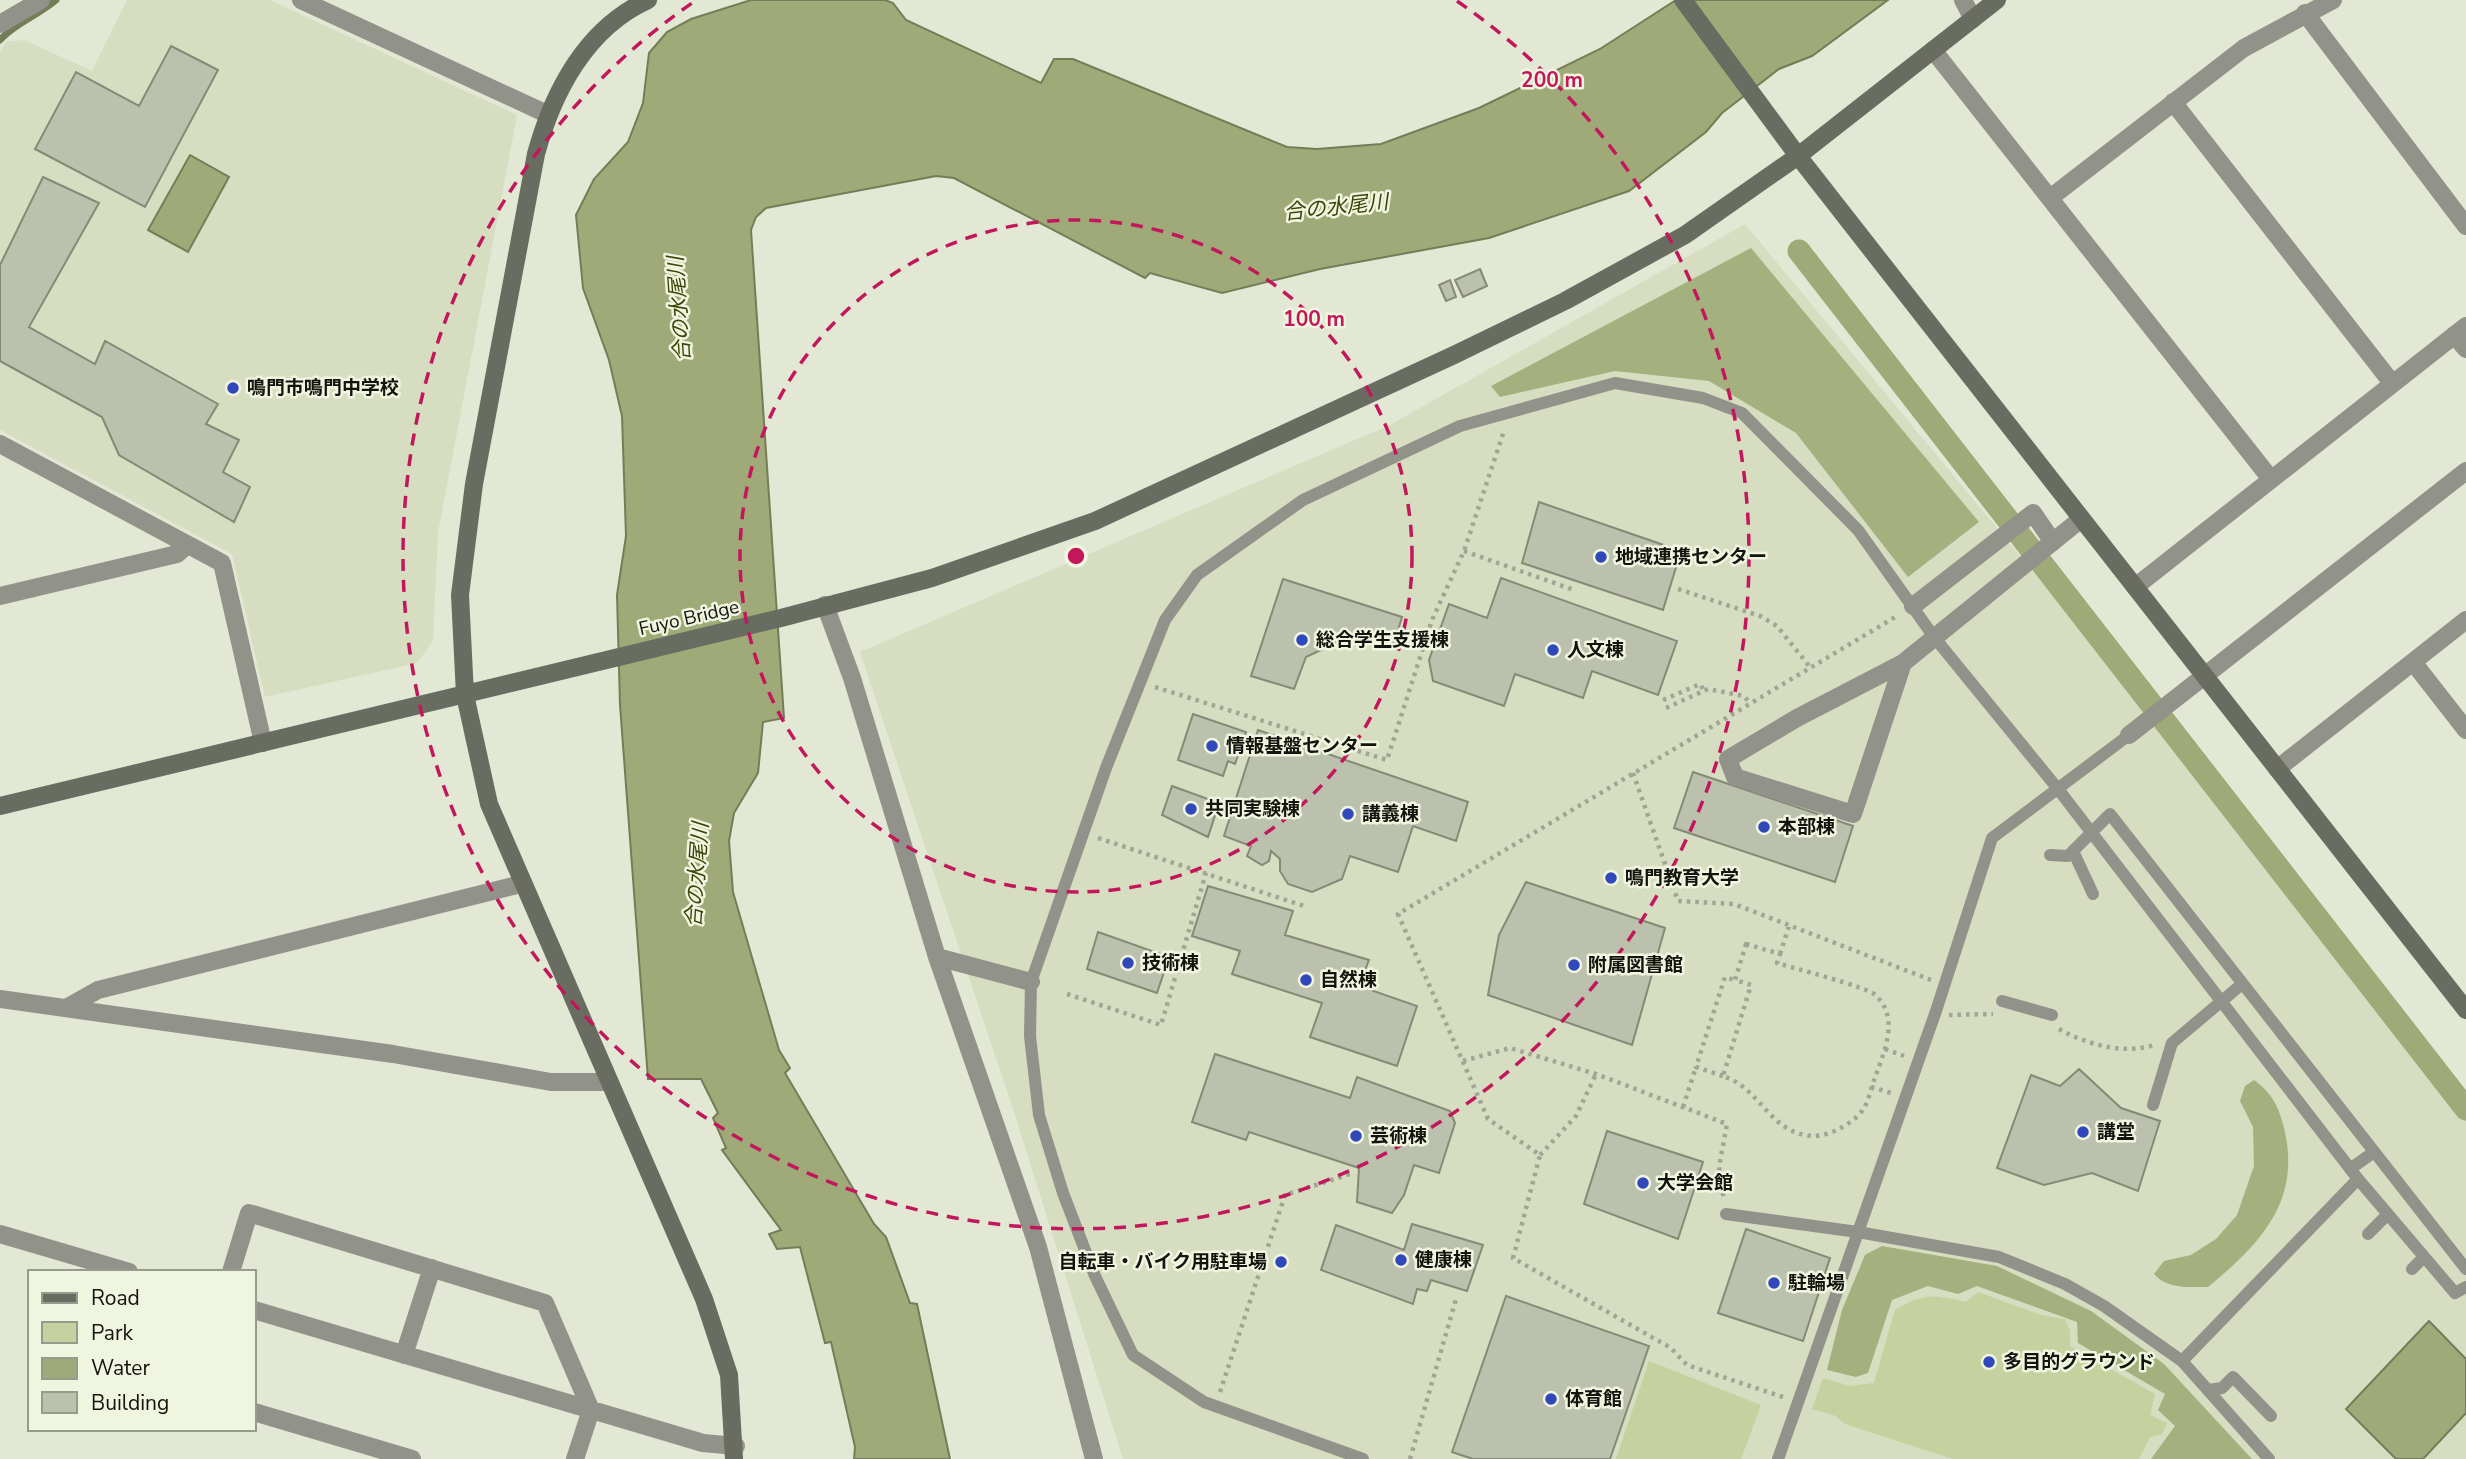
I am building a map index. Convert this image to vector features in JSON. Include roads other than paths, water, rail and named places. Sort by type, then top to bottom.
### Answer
[{"type":"street","points":[[0,24],[41,0]]},
{"type":"street","points":[[301,0],[547,114]]},
{"type":"street","points":[[1683,0],[1756,95],[1798,156],[2466,1010]]},
{"type":"street","points":[[1963,0],[1973,19]]},
{"type":"street","name":"Fuyo Bridge","points":[[0,806],[781,618],[932,578],[1095,521],[1565,301],[1685,235],[1798,156],[1997,0]]},
{"type":"street","points":[[2050,198],[2244,48],[2333,0]]},
{"type":"street","points":[[256,1311],[735,1452],[729,1375],[704,1299],[489,804],[465,695],[460,595],[474,484],[536,154],[547,114],[573,67],[600,33],[639,2]]},
{"type":"street","points":[[2305,13],[2466,226]]},
{"type":"street","points":[[1933,50],[2270,478]]},
{"type":"street","points":[[2173,102],[2392,383]]},
{"type":"street","points":[[2134,587],[2392,383],[2462,337]]},
{"type":"street","points":[[0,444],[222,563],[263,743]]},
{"type":"street","points":[[2135,731],[2466,471]]},
{"type":"street","points":[[1913,606],[2034,513],[2052,544]]},
{"type":"street","points":[[1903,663],[1853,814],[1735,777],[1728,759],[1797,718],[1903,663],[2081,519]]},
{"type":"street","points":[[0,596],[177,554],[187,545]]},
{"type":"street","points":[[825,605],[852,678],[936,957],[1038,1247],[1094,1459]]},
{"type":"street","points":[[2277,769],[2466,620]]},
{"type":"street","points":[[2413,662],[2466,730]]},
{"type":"street","points":[[66,1008],[98,990],[522,884]]},
{"type":"street","points":[[936,957],[1031,982]]},
{"type":"street","points":[[0,999],[393,1054],[551,1082],[609,1082]]},
{"type":"street","points":[[232,1270],[249,1213],[545,1303],[591,1410],[575,1459]]},
{"type":"street","points":[[0,1234],[102,1268]]},
{"type":"street","points":[[404,1355],[432,1268]]},
{"type":"street","points":[[256,1413],[412,1459]]},
{"type":"lane","points":[[1363,1459],[1204,1402],[1133,1354],[1095,1276],[1063,1193],[1039,1115],[1030,1035],[1031,982],[1165,620],[1197,575],[1303,500],[1460,426],[1615,383],[1703,398],[1742,413],[1858,530],[1934,636],[2058,789],[2354,1174],[2455,1293],[2466,1287]]},
{"type":"lane","points":[[1778,1459],[1945,985],[1992,838],[2135,731]]},
{"type":"lane","points":[[2050,856],[2067,856],[2092,835],[2110,814],[2466,1269]]},
{"type":"lane","points":[[2073,851],[2093,894]]},
{"type":"lane","points":[[2152,1104],[2172,1044],[2242,984]]},
{"type":"lane","points":[[2002,1001],[2052,1015]]},
{"type":"lane","points":[[2182,1361],[2374,1152]]},
{"type":"lane","points":[[1726,1214],[1858,1232],[1999,1257],[2074,1290],[2182,1361],[2269,1459]]},
{"type":"lane","points":[[2368,1234],[2388,1214]]},
{"type":"lane","points":[[2412,1269],[2424,1257]]},
{"type":"lane","points":[[2208,1391],[2222,1388],[2233,1377],[2271,1416]]},
{"type":"water","name":"合の水尾川","points":[[751,0],[885,0],[893,3],[906,20],[1041,83],[1054,59],[1073,59],[1287,147],[1317,149],[1381,144],[1479,108],[1600,49],[1676,0],[1888,0],[1812,56],[1779,69],[1722,113],[1706,132],[1629,191],[1489,238],[1320,269],[1222,293],[1150,273],[1145,278],[954,178],[936,176],[766,208],[756,217],[751,230],[784,718],[763,722],[758,773],[734,813],[729,841],[733,892],[779,1050],[790,1068],[785,1073],[874,1224],[886,1237],[910,1303],[917,1304],[950,1459],[854,1459],[855,1447],[831,1342],[825,1343],[800,1247],[777,1249],[769,1234],[781,1230],[722,1150],[726,1148],[713,1118],[718,1113],[701,1079],[648,1079],[620,705],[617,595],[626,536],[622,416],[609,360],[583,288],[576,215],[594,179],[628,142],[643,103],[649,53],[667,32],[691,19]]},
{"type":"water","points":[[190,155],[229,177],[188,252],[148,230]]},
{"type":"water","points":[[2429,1321],[2466,1359],[2466,1413],[2423,1459],[2396,1459],[2346,1409]]},
{"type":"waterway","points":[[0,40],[56,0]]},
{"type":"waterway","points":[[1799,251],[2466,1109]]},
{"type":"place","name":"鳴門市鳴門中学校","points":[[233,388]]},
{"type":"place","name":"地域連携センター","points":[[1601,557]]},
{"type":"place","name":"総合学生支援棟","points":[[1302,640]]},
{"type":"place","name":"人文棟","points":[[1553,650]]},
{"type":"place","name":"情報基盤センター","points":[[1212,746]]},
{"type":"place","name":"共同実験棟","points":[[1191,809]]},
{"type":"place","name":"講義棟","points":[[1348,814]]},
{"type":"place","name":"本部棟","points":[[1764,827]]},
{"type":"place","name":"鳴門教育大学","points":[[1611,878]]},
{"type":"place","name":"技術棟","points":[[1128,963]]},
{"type":"place","name":"附属図書館","points":[[1574,965]]},
{"type":"place","name":"自然棟","points":[[1306,980]]},
{"type":"place","name":"講堂","points":[[2083,1132]]},
{"type":"place","name":"芸術棟","points":[[1356,1136]]},
{"type":"place","name":"大学会館","points":[[1643,1183]]},
{"type":"place","name":"健康棟","points":[[1401,1260]]},
{"type":"place","name":"自転車・バイク用駐車場","points":[[1281,1262]]},
{"type":"place","name":"駐輪場","points":[[1774,1283]]},
{"type":"place","name":"多目的グラウンド","points":[[1989,1362]]},
{"type":"place","name":"体育館","points":[[1551,1399]]}]
